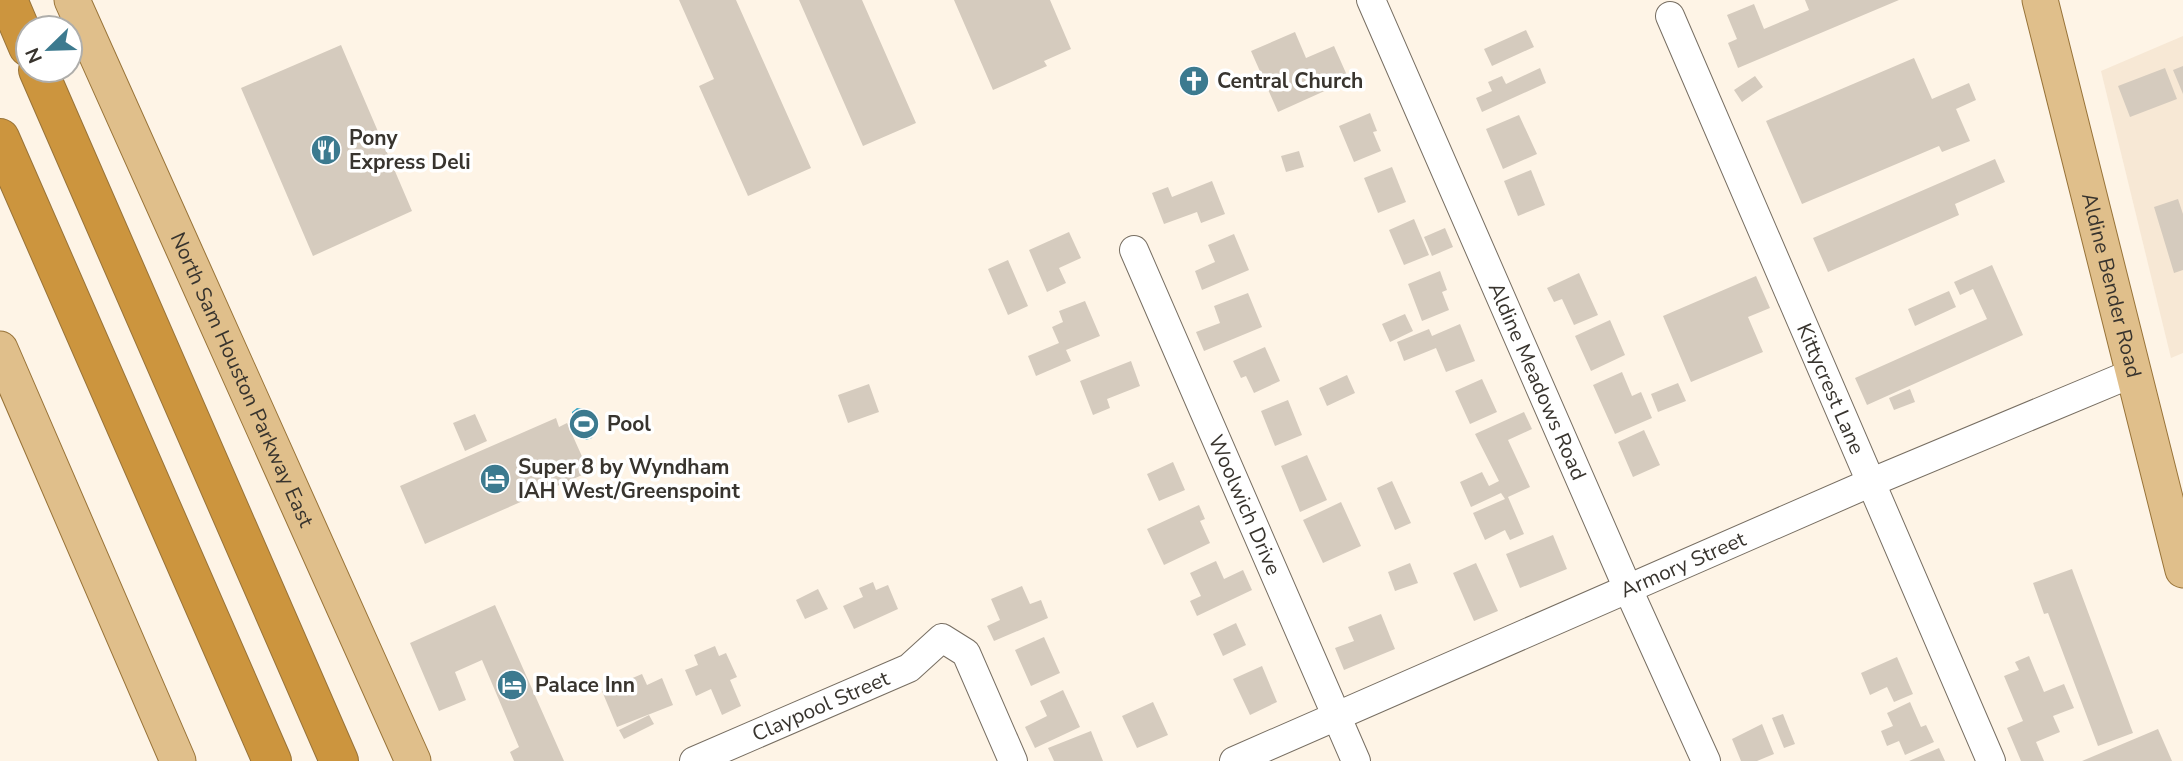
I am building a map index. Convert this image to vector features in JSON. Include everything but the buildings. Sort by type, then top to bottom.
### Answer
[{"type":"highway","points":[[44,84],[339,761]]},
{"type":"highway","points":[[0,138],[272,761]]},
{"type":"main road","name":"North Sam Houston Parkway East","points":[[72,0],[413,761]]},
{"type":"main road","name":"Aldine Bender Road","points":[[2040,0],[2183,570]]},
{"type":"main road","points":[[0,349],[178,761]]},
{"type":"street","name":"Aldine Meadows Road","points":[[1371,0],[1706,761]]},
{"type":"street","name":"Kittycrest Lane","points":[[1670,16],[1991,761]]},
{"type":"street","name":"Woolwich Drive","points":[[1134,250],[1356,761]]},
{"type":"street","name":"Armory Street","points":[[1234,761],[1872,482],[2133,373]]},
{"type":"street","name":"Claypool Street","points":[[694,761],[909,668],[943,638],[966,653],[1013,761]]},
{"type":"shaded area","points":[[2183,36],[2183,353],[2171,358],[2101,71]]},
{"type":"water","name":"Pool","points":[[577,408],[583,409],[590,419],[593,426],[592,438],[586,440],[572,421],[572,412]]},
{"type":"place","name":"Central Church","points":[[1194,81]]},
{"type":"place","name":"Pony Express Deli","points":[[326,150]]},
{"type":"place","name":"Pool","points":[[584,424]]},
{"type":"place","name":"Super 8 by Wyndham IAH West/Greenspoint","points":[[495,479]]},
{"type":"place","name":"Palace Inn","points":[[512,685]]}]
